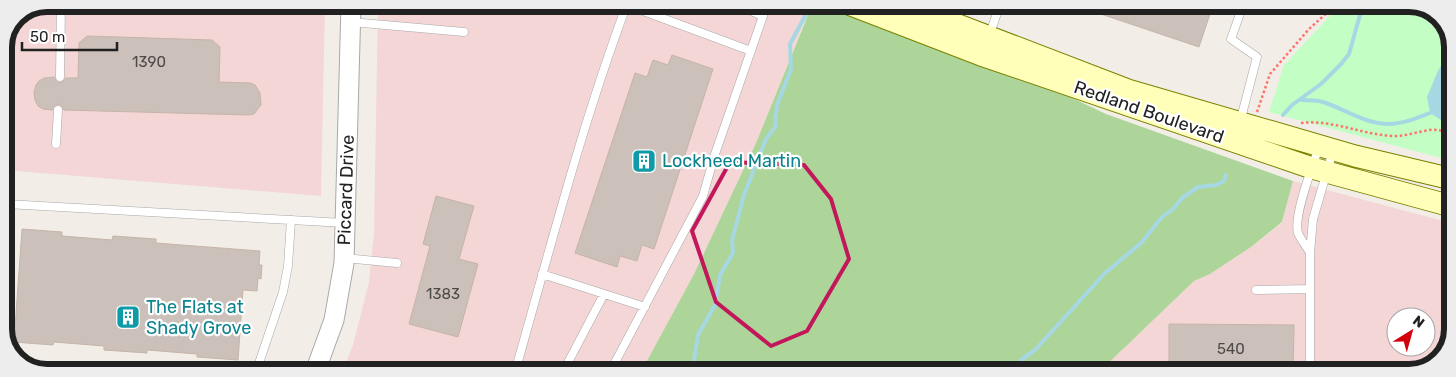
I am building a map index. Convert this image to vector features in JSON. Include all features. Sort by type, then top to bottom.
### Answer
[{"type":"main road","name":"Redland Boulevard","points":[[874,12],[1128,90],[1246,116],[1326,148],[1443,177]]},
{"type":"main road","name":"Redland Boulevard","points":[[919,12],[985,46],[1319,170],[1444,204]]},
{"type":"street","name":"Piccard Drive","points":[[318,364],[334,320],[344,258],[351,13]]},
{"type":"lane","points":[[60,77],[61,12]]},
{"type":"lane","points":[[517,364],[571,174],[624,12]]},
{"type":"lane","points":[[614,364],[703,196],[714,157],[763,16],[754,12]]},
{"type":"lane","points":[[985,46],[997,12]]},
{"type":"lane","points":[[1241,12],[1231,39],[1257,57],[1246,116]]},
{"type":"lane","points":[[351,13],[464,32]]},
{"type":"lane","points":[[649,13],[750,51]]},
{"type":"lane","points":[[56,144],[58,110]]},
{"type":"lane","points":[[1310,253],[1298,233],[1297,223],[1299,212],[1319,170],[1326,148]]},
{"type":"lane","points":[[1310,364],[1310,253],[1319,170],[1326,148]]},
{"type":"lane","points":[[13,204],[345,224]]},
{"type":"lane","points":[[259,364],[283,292],[288,266],[291,220]]},
{"type":"lane","points":[[344,258],[397,263]]},
{"type":"lane","points":[[542,274],[645,307]]},
{"type":"lane","points":[[1256,290],[1310,289]]},
{"type":"lane","points":[[567,364],[604,294]]},
{"type":"path","points":[[1246,116],[1270,74],[1309,29],[1328,12]]},
{"type":"path","points":[[1299,123],[1323,122],[1371,134],[1414,134],[1429,130],[1443,132]]},
{"type":"highlighted area","points":[[730,162],[804,165],[831,199],[849,259],[807,331],[771,346],[716,302],[692,231]]},
{"type":"shaded area","points":[[48,12],[325,12],[321,196],[12,171],[12,48],[18,28],[28,18]]},
{"type":"shaded area","points":[[378,12],[808,12],[756,143],[694,274],[645,364],[346,364],[353,345],[369,282],[374,232]]},
{"type":"shaded area","points":[[1293,181],[1444,221],[1443,336],[1436,351],[1436,307],[1386,307],[1386,357],[1431,357],[1415,364],[1107,364],[1194,281],[1210,274],[1251,247],[1282,223]]},
{"type":"green space","points":[[809,12],[872,12],[981,55],[1106,114],[1293,181],[1282,222],[1251,247],[1210,274],[1194,281],[1107,364],[645,364],[694,274],[756,143]]},
{"type":"green space","points":[[1333,12],[1408,12],[1426,17],[1438,28],[1443,41],[1443,159],[1269,112],[1284,65]]},
{"type":"water","points":[[1443,62],[1443,120],[1430,113],[1427,97]]},
{"type":"building","points":[[1095,12],[1211,12],[1199,47]]},
{"type":"building","points":[[87,36],[212,40],[220,47],[219,82],[250,83],[255,85],[260,93],[261,105],[254,114],[248,115],[64,110],[58,104],[52,110],[43,109],[38,106],[34,93],[39,81],[44,78],[54,77],[60,83],[66,78],[78,78],[79,43]]},
{"type":"building","name":"Lockheed Martin","points":[[672,55],[713,69],[654,249],[642,245],[637,261],[620,256],[617,267],[575,253],[635,73],[647,77],[653,60],[668,65]]},
{"type":"building","points":[[436,196],[474,206],[459,259],[478,264],[458,337],[409,324],[430,246],[423,244]]},
{"type":"building","name":"The Flats at Shady Grove","points":[[22,229],[62,232],[62,236],[112,240],[113,236],[156,239],[156,243],[260,251],[261,279],[258,278],[257,291],[243,290],[238,360],[197,357],[197,354],[147,350],[147,353],[104,350],[104,346],[54,342],[53,345],[15,342]]},
{"type":"building","points":[[1169,324],[1294,325],[1293,364],[1169,364]]},
{"type":"waterway","points":[[693,364],[698,335],[715,305],[720,275],[733,253],[732,240],[744,195],[766,139],[775,127],[777,105],[791,69],[790,44],[807,12]]},
{"type":"waterway","points":[[1283,115],[1292,105],[1321,84],[1349,54],[1362,12]]},
{"type":"waterway","points":[[1301,100],[1323,102],[1363,119],[1389,124],[1399,123],[1430,113]]},
{"type":"waterway","points":[[1019,364],[1021,360],[1035,350],[1105,273],[1141,243],[1162,217],[1173,209],[1182,198],[1198,187],[1216,185],[1224,181],[1226,175]]},
{"type":"place","name":"Lockheed Martin","points":[[644,161]]},
{"type":"place","name":"The Flats at Shady Grove","points":[[128,317]]}]
